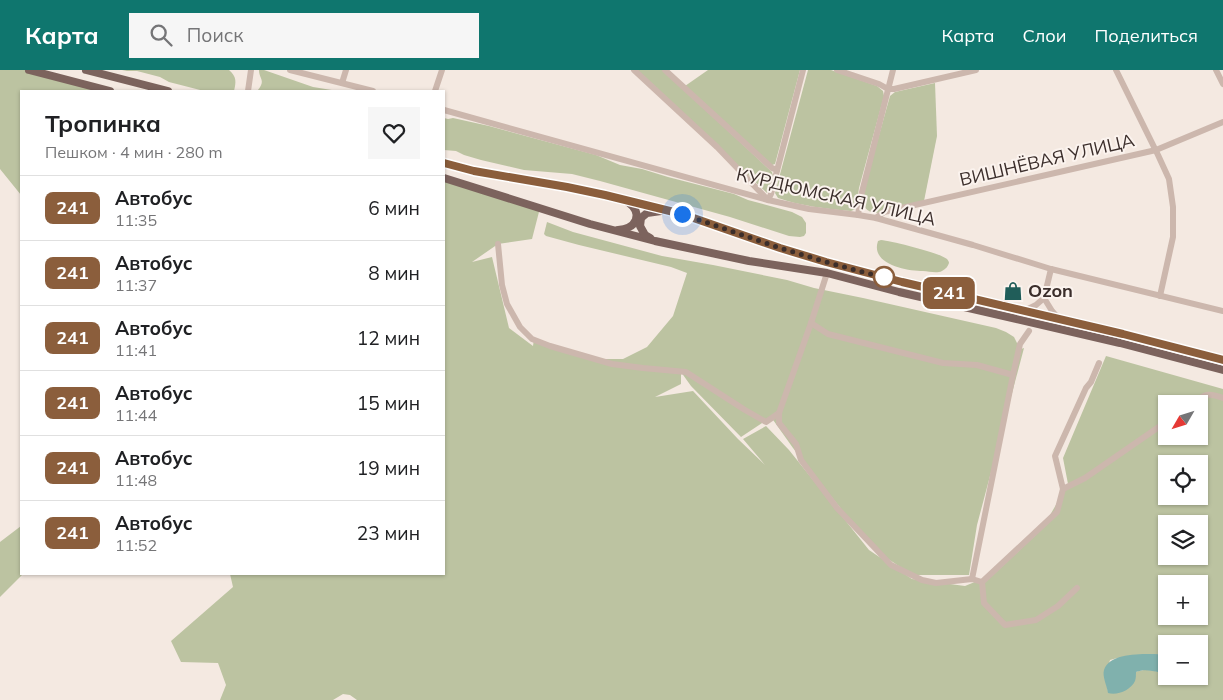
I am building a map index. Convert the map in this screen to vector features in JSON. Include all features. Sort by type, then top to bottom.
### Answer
[{"type":"main road","points":[[29,70],[106,90]]},
{"type":"main road","points":[[86,70],[164,90]]},
{"type":"main road","points":[[445,163],[474,171],[605,195],[682,214],[826,262],[1223,360]]},
{"type":"main road","points":[[445,178],[590,224],[655,241],[749,261],[826,273],[899,292],[1111,341],[1223,370]]},
{"type":"main road","points":[[613,230],[627,229],[636,220],[634,208],[626,201]]},
{"type":"main road","points":[[655,241],[645,235],[640,222],[641,218],[647,213],[662,210]]},
{"type":"street","points":[[290,70],[369,90]]},
{"type":"street","points":[[342,83],[346,70]]},
{"type":"street","points":[[435,90],[442,70]]},
{"type":"street","points":[[634,70],[717,148],[768,200],[804,70]]},
{"type":"street","points":[[665,70],[772,168],[777,170]]},
{"type":"street","points":[[837,70],[879,84],[888,89],[976,70]]},
{"type":"street","points":[[858,215],[861,196],[893,70]]},
{"type":"street","points":[[1116,70],[1169,179],[1173,207],[1173,237],[1160,296]]},
{"type":"street","points":[[1216,70],[1223,84]]},
{"type":"street","points":[[243,90],[250,74]]},
{"type":"street","points":[[248,90],[250,74]]},
{"type":"street","name":"КУРДЮМСКАЯ УЛИЦА","points":[[445,110],[768,200],[809,209],[876,218],[1051,269],[1223,311]]},
{"type":"street","name":"ВИШНЁВАЯ УЛИЦА","points":[[876,218],[884,212],[1156,150],[1223,122]]},
{"type":"street","points":[[498,244],[506,304],[520,327],[532,339],[612,364],[686,372],[766,422],[779,413]]},
{"type":"street","points":[[1024,311],[1036,306],[1044,298],[1051,269]]},
{"type":"street","points":[[826,273],[811,323],[779,413],[779,423],[796,444],[801,460],[837,508],[891,565],[922,580],[936,583],[972,579],[982,582]]},
{"type":"street","points":[[1044,298],[1059,319]]},
{"type":"street","points":[[811,323],[828,334],[943,363],[977,365],[1013,375]]},
{"type":"street","points":[[972,579],[1020,344],[1029,331]]},
{"type":"street","points":[[982,582],[1057,512],[1063,489],[1055,456],[1086,388],[1092,382],[1099,363]]},
{"type":"street","points":[[1204,395],[1212,394],[1223,398]]},
{"type":"street","points":[[1063,489],[1086,478],[1158,428]]},
{"type":"street","points":[[982,582],[984,603],[1005,625],[1036,620],[1058,606],[1077,588]]},
{"type":"green space","points":[[0,70],[29,70],[106,90],[20,90],[20,194],[0,169]]},
{"type":"green space","points":[[122,70],[229,70],[235,77],[235,85],[234,90],[200,90],[137,71]]},
{"type":"green space","points":[[259,70],[264,70],[313,87],[332,90],[258,90],[262,84]]},
{"type":"green space","points":[[637,70],[663,70],[772,172],[773,176],[767,193]]},
{"type":"green space","points":[[708,70],[800,70],[775,164],[772,165],[685,86]]},
{"type":"green space","points":[[808,70],[831,70],[877,86],[883,91],[884,96],[859,188],[856,209],[851,211],[796,203],[778,198],[775,193]]},
{"type":"green space","points":[[935,83],[937,136],[924,201],[877,213],[868,210],[864,206],[862,196],[890,96],[895,92]]},
{"type":"green space","points":[[445,118],[453,118],[489,126],[596,155],[620,165],[642,169],[734,194],[748,200],[792,212],[802,217],[806,223],[806,233],[800,237],[789,236],[730,217],[600,181],[572,174],[524,170],[481,160],[456,151],[445,150]]},
{"type":"green space","points":[[445,179],[540,208],[532,239],[498,244],[472,262],[492,257],[509,328],[533,346],[534,339],[598,359],[623,359],[647,347],[673,316],[687,273],[671,267],[546,236],[544,234],[547,222],[573,232],[662,256],[787,280],[814,288],[996,328],[1014,337],[1018,350],[1024,348],[977,525],[969,575],[912,575],[872,548],[793,448],[771,417],[741,437],[691,386],[681,372],[681,384],[655,397],[693,391],[765,465],[743,439],[766,426],[789,450],[869,550],[912,579],[965,586],[994,574],[1042,529],[1068,484],[1063,458],[1106,356],[1223,389],[1223,700],[357,700],[350,695],[343,694],[333,700],[220,700],[226,685],[218,663],[181,662],[171,641],[233,587],[230,575],[445,575]]},
{"type":"green space","points":[[881,240],[935,254],[947,259],[949,263],[945,269],[937,272],[899,268],[884,261],[879,255],[877,249],[878,241]]},
{"type":"green space","points":[[20,527],[20,575],[22,575],[0,597],[0,542]]},
{"type":"water","points":[[1158,654],[1158,672],[1147,670],[1136,672],[1135,681],[1127,690],[1119,693],[1108,693],[1104,670],[1108,664],[1122,656]]},
{"type":"bus line","name":"241","points":[[445,163],[474,171],[605,195],[682,214],[826,262],[1223,360]]},
{"type":"place","name":"Ozon","points":[[1013,291]]},
{"type":"route","points":[[682,214],[780,248],[884,277]]}]
